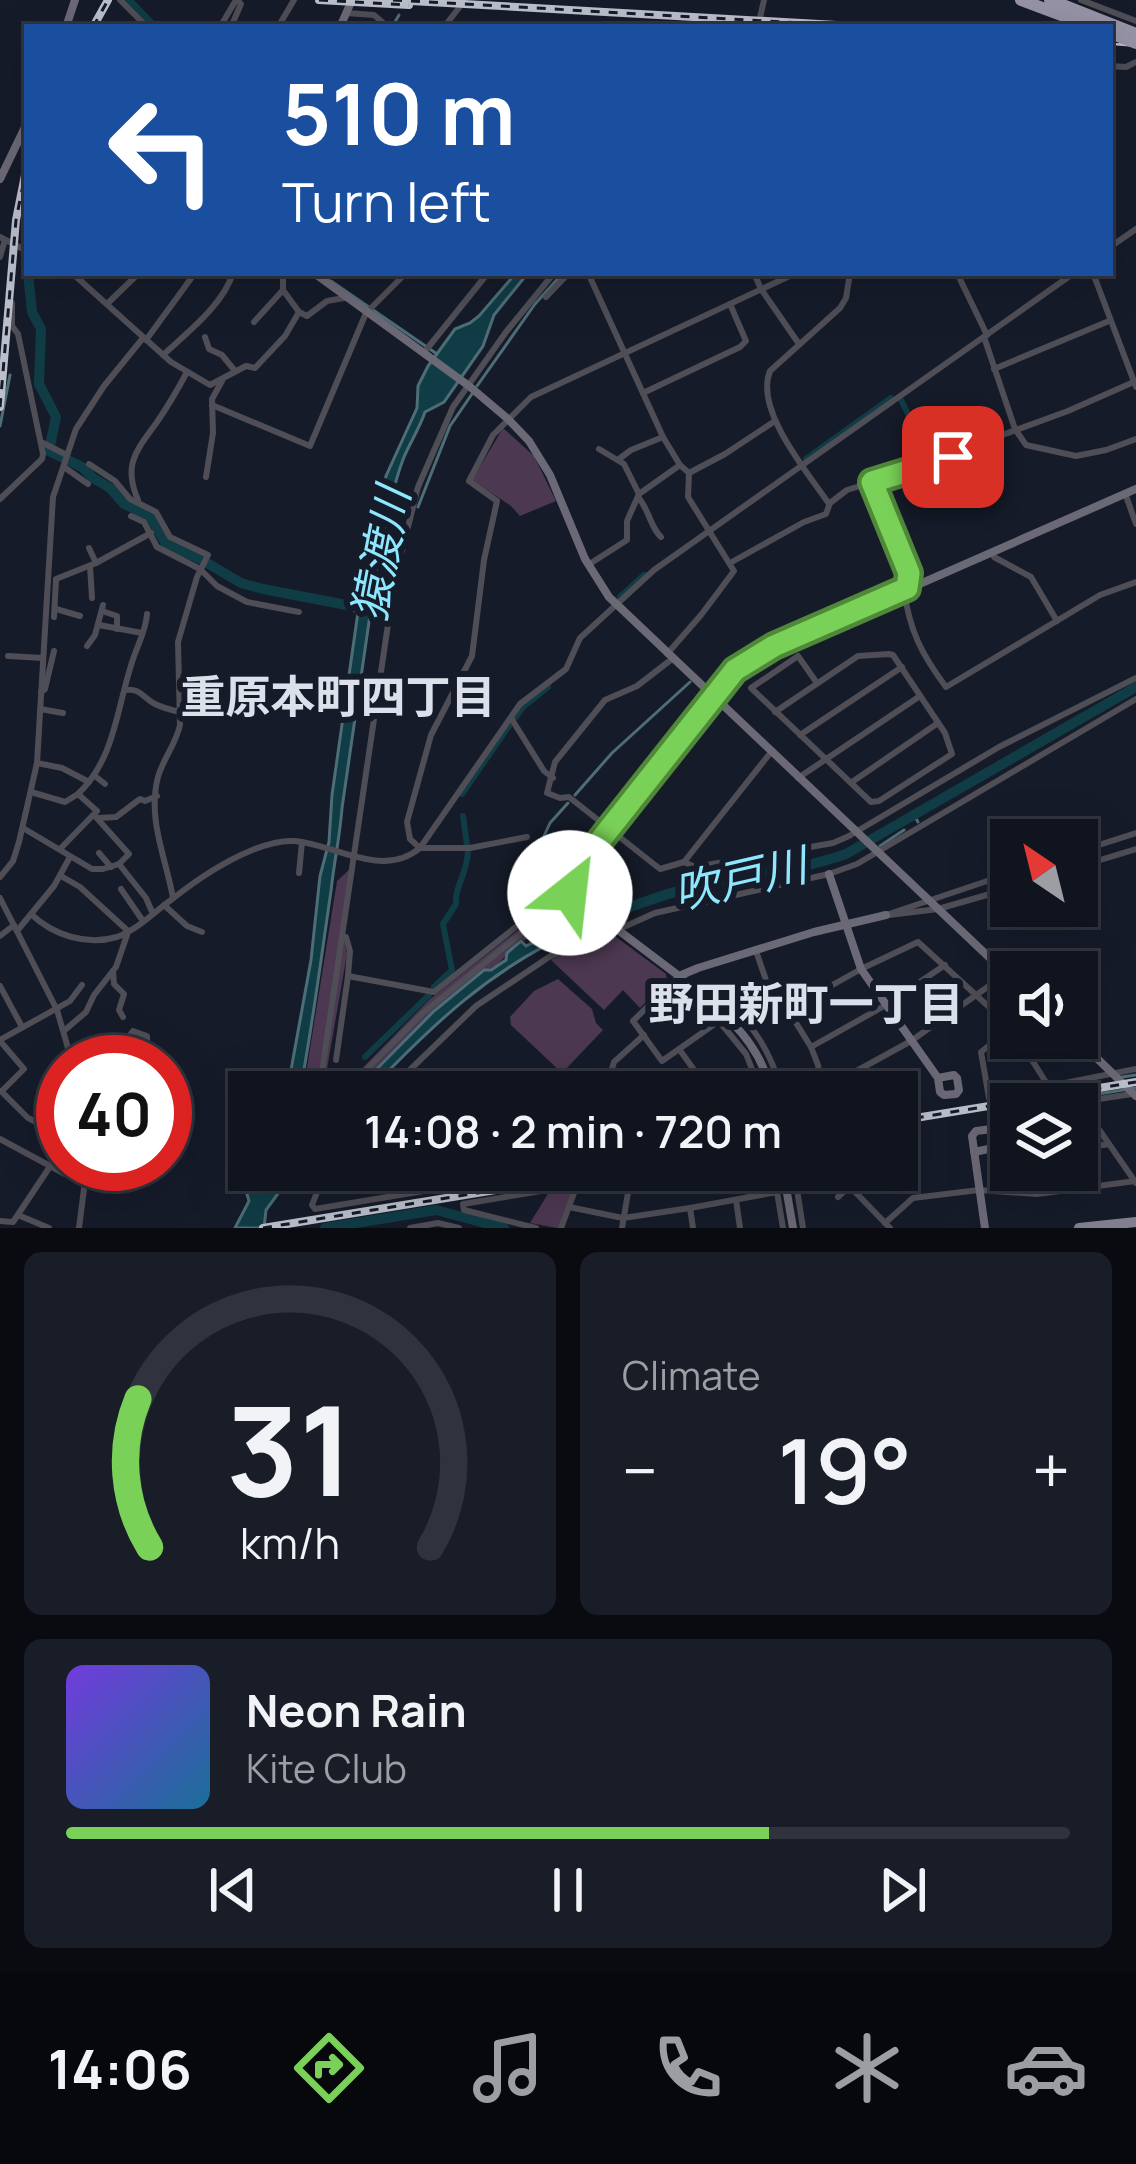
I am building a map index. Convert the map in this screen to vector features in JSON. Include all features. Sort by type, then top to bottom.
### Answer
[{"type":"highway","points":[[1021,0],[1086,24]]},
{"type":"highway","points":[[1049,0],[1110,24]]},
{"type":"main road","points":[[1079,1228],[1136,1222]]},
{"type":"street","points":[[120,0],[144,24]]},
{"type":"street","points":[[341,24],[352,0]]},
{"type":"street","points":[[446,24],[465,0]]},
{"type":"street","points":[[1081,0],[1136,21]]},
{"type":"street","points":[[346,13],[374,15],[384,24]]},
{"type":"street","points":[[0,179],[24,129]]},
{"type":"street","points":[[0,256],[3,239],[24,250]]},
{"type":"street","points":[[76,276],[163,355],[210,385],[246,366],[256,368],[285,336],[298,312]]},
{"type":"street","points":[[108,303],[136,276]]},
{"type":"street","points":[[80,616],[55,613],[53,497],[65,460],[88,408],[193,276]]},
{"type":"street","points":[[163,355],[212,306],[231,276]]},
{"type":"street","points":[[283,276],[283,290],[298,312],[307,316],[327,301],[344,298]]},
{"type":"street","points":[[318,276],[427,350],[508,419],[543,461],[588,565],[616,606],[990,958]]},
{"type":"street","points":[[212,405],[310,446],[369,310],[403,276]]},
{"type":"street","points":[[427,350],[486,276]]},
{"type":"street","points":[[323,1071],[398,567],[418,487],[453,407],[552,276]]},
{"type":"street","points":[[546,297],[566,276]]},
{"type":"street","points":[[589,276],[663,436],[688,472],[688,496],[734,571],[669,656],[637,686],[605,700],[555,762],[547,793],[569,797],[660,869],[684,862],[771,752]]},
{"type":"street","points":[[755,276],[799,344]]},
{"type":"street","points":[[527,837],[470,848],[420,848],[410,839],[407,822],[431,735],[472,656],[497,501],[469,481],[493,435],[531,397],[789,276]]},
{"type":"street","points":[[829,504],[775,421],[766,380],[770,371],[840,308],[850,276]]},
{"type":"street","points":[[959,276],[1026,445],[1076,456],[1136,440]]},
{"type":"street","points":[[31,914],[60,934],[116,937],[227,861],[283,841],[381,863],[413,854],[520,704],[566,669],[580,638],[654,570],[1070,276]]},
{"type":"street","points":[[730,563],[826,514],[829,504],[847,490],[953,457],[1135,384],[1094,276]]},
{"type":"street","points":[[254,322],[283,290]]},
{"type":"street","points":[[12,303],[12,326],[19,334],[47,445],[88,484]]},
{"type":"street","points":[[643,393],[746,341],[730,304]]},
{"type":"street","points":[[994,369],[1109,321]]},
{"type":"street","points":[[205,337],[209,349],[222,355],[235,371]]},
{"type":"street","points":[[140,503],[134,491],[135,452],[187,372]]},
{"type":"street","points":[[206,477],[212,405],[224,378]]},
{"type":"street","points":[[688,472],[775,421]]},
{"type":"street","points":[[619,459],[663,436]]},
{"type":"street","points":[[0,499],[42,459],[47,445]]},
{"type":"street","points":[[599,449],[619,459],[629,471],[661,537]]},
{"type":"street","points":[[89,464],[115,481],[130,499],[156,512],[170,537],[208,555],[198,573],[176,656],[177,738],[158,774],[154,825],[172,898]]},
{"type":"street","points":[[588,565],[627,540],[627,521],[639,495],[680,465]]},
{"type":"street","points":[[872,482],[909,573],[907,613],[920,651],[946,687],[1100,596],[1136,582]]},
{"type":"street","points":[[348,976],[434,992],[566,887],[712,696],[753,657],[1136,489]]},
{"type":"street","points":[[1125,494],[1136,524]]},
{"type":"street","points":[[131,516],[144,522],[157,547],[187,561],[198,573],[247,602],[299,612]]},
{"type":"street","points":[[52,578],[93,564],[151,533]]},
{"type":"street","points":[[89,548],[92,598]]},
{"type":"street","points":[[992,552],[1031,577],[1057,621]]},
{"type":"street","points":[[176,573],[187,561]]},
{"type":"street","points":[[0,877],[13,861],[37,763],[52,578]]},
{"type":"street","points":[[87,646],[99,626],[102,608],[117,616],[117,628]]},
{"type":"street","points":[[31,792],[65,802],[92,779],[101,765],[147,614]]},
{"type":"street","points":[[99,626],[144,633]]},
{"type":"street","points":[[788,640],[818,683]]},
{"type":"street","points":[[41,692],[54,651]]},
{"type":"street","points":[[776,712],[858,656],[893,655],[945,733],[952,754],[871,802],[824,758],[776,712],[751,688],[798,656]]},
{"type":"street","points":[[8,656],[43,658]]},
{"type":"street","points":[[800,735],[902,668]]},
{"type":"street","points":[[684,862],[695,867],[833,843],[999,747],[1136,678]]},
{"type":"street","points":[[125,690],[142,692],[148,700],[180,712]]},
{"type":"street","points":[[798,778],[920,696]]},
{"type":"street","points":[[408,1071],[448,1030],[509,982],[566,949],[655,913],[829,874],[878,853],[1136,699]]},
{"type":"street","points":[[24,713],[63,713]]},
{"type":"street","points":[[511,718],[553,778]]},
{"type":"street","points":[[851,783],[938,723]]},
{"type":"street","points":[[92,761],[101,765]]},
{"type":"street","points":[[37,763],[105,784]]},
{"type":"street","points":[[23,828],[92,869],[115,866],[129,854],[78,794]]},
{"type":"street","points":[[61,849],[96,816],[116,817],[140,799],[157,796]]},
{"type":"street","points":[[1098,845],[1136,833]]},
{"type":"street","points":[[299,873],[302,842]]},
{"type":"street","points":[[1098,861],[1136,849]]},
{"type":"street","points":[[99,853],[126,873],[153,914]]},
{"type":"street","points":[[0,936],[31,914],[70,857]]},
{"type":"street","points":[[126,873],[135,866]]},
{"type":"street","points":[[829,874],[861,969],[938,1078]]},
{"type":"street","points":[[61,876],[128,931]]},
{"type":"street","points":[[886,915],[990,880]]},
{"type":"street","points":[[566,887],[728,1016],[746,1035],[764,1071]]},
{"type":"street","points":[[121,889],[143,921]]},
{"type":"street","points":[[753,1071],[746,1054],[719,1021],[662,1060],[633,1021],[679,976],[844,924],[938,909],[990,894]]},
{"type":"street","points":[[0,898],[66,1035]]},
{"type":"street","points":[[164,905],[187,926],[202,932]]},
{"type":"street","points":[[365,1071],[423,1013],[550,910],[564,915],[587,907]]},
{"type":"street","points":[[336,1060],[350,951],[345,930]]},
{"type":"street","points":[[65,1030],[86,1012],[112,971],[128,931]]},
{"type":"street","points":[[788,1010],[917,942],[990,1007]]},
{"type":"street","points":[[756,951],[768,986],[811,1047],[819,1071]]},
{"type":"street","points":[[811,1047],[886,1005],[945,964]]},
{"type":"street","points":[[112,971],[114,984],[124,994],[119,1010],[123,1017]]},
{"type":"street","points":[[36,1122],[1,1092],[24,1069],[0,1040],[57,1010],[82,985]]},
{"type":"street","points":[[0,986],[21,1027]]},
{"type":"street","points":[[768,986],[735,1009],[763,1044],[776,1071]]},
{"type":"street","points":[[857,1071],[990,987]]},
{"type":"street","points":[[74,996],[89,1005]]},
{"type":"street","points":[[611,1071],[614,1062],[644,1034]]},
{"type":"street","points":[[990,1043],[982,1052],[990,1098]]},
{"type":"street","points":[[679,1049],[695,1071]]},
{"type":"street","points":[[1098,1058],[1135,1094]]},
{"type":"street","points":[[1066,1083],[1136,1069]]},
{"type":"street","points":[[1098,1099],[1135,1094]]},
{"type":"street","points":[[855,1191],[888,1225],[913,1198],[980,1190],[1036,1194],[1136,1182],[1098,1127]]},
{"type":"street","points":[[0,1139],[36,1158]]},
{"type":"street","points":[[1098,1146],[1110,1144]]},
{"type":"street","points":[[974,1152],[985,1228]]},
{"type":"street","points":[[0,1221],[13,1222],[36,1188]]},
{"type":"street","points":[[79,1228],[84,1191]]},
{"type":"street","points":[[318,1191],[315,1209],[423,1191]]},
{"type":"street","points":[[536,1228],[464,1210],[464,1204],[541,1191]]},
{"type":"street","points":[[561,1228],[575,1191]]},
{"type":"street","points":[[622,1228],[628,1191]]},
{"type":"street","points":[[787,1191],[793,1228]]},
{"type":"street","points":[[797,1191],[803,1228]]},
{"type":"street","points":[[838,1197],[839,1191]]},
{"type":"street","points":[[568,1207],[623,1218],[778,1192],[781,1228]]},
{"type":"street","points":[[736,1200],[740,1228]]},
{"type":"street","points":[[690,1208],[693,1228]]},
{"type":"street","points":[[19,1215],[49,1228]]},
{"type":"street","points":[[415,1228],[439,1223],[459,1228]]},
{"type":"shaded area","points":[[513,276],[526,276],[494,315],[483,346],[444,402],[425,412],[393,490],[380,546],[304,1071],[291,1071],[329,842],[358,612],[346,607],[347,601],[359,603],[375,511],[417,408],[418,386],[455,329],[470,323]]},
{"type":"shaded area","points":[[503,428],[534,456],[556,501],[520,516],[472,480]]},
{"type":"shaded area","points":[[351,868],[342,929],[347,954],[327,1071],[306,1071],[337,881]]},
{"type":"shaded area","points":[[559,898],[557,905],[562,910],[573,906],[580,912],[572,915],[576,920],[526,945],[557,922],[554,918],[521,939],[500,962],[434,1010],[373,1071],[360,1071],[430,999]]},
{"type":"shaded area","points":[[603,910],[614,919],[578,930],[518,961],[439,1022],[389,1071],[375,1071],[434,1011],[484,970],[506,960],[521,941],[526,946]]},
{"type":"shaded area","points":[[612,934],[666,974],[667,980],[640,1008],[623,990],[604,1010],[551,960]]},
{"type":"shaded area","points":[[558,979],[592,1009],[603,1030],[564,1071],[511,1025],[510,1017],[534,991]]},
{"type":"shaded area","points":[[280,1191],[266,1210],[264,1228],[235,1228],[249,1201],[247,1194]]},
{"type":"shaded area","points":[[572,1191],[557,1228],[530,1223],[549,1192]]},
{"type":"waterway","points":[[127,0],[150,24]]},
{"type":"waterway","points":[[394,24],[399,15]]},
{"type":"waterway","name":"猿渡川","points":[[28,276],[32,312],[41,329],[39,384],[56,417],[49,451],[82,467],[124,504],[150,516],[166,544],[241,583],[357,607]]},
{"type":"waterway","points":[[477,386],[560,276]]},
{"type":"waterway","points":[[331,281],[437,354]]},
{"type":"waterway","points":[[0,426],[10,375]]},
{"type":"waterway","name":"猿渡川","points":[[418,507],[450,426],[472,394]]},
{"type":"waterway","points":[[806,459],[891,398]]},
{"type":"waterway","points":[[901,400],[932,462]]},
{"type":"waterway","points":[[620,597],[644,575]]},
{"type":"waterway","points":[[575,795],[612,753],[690,682]]},
{"type":"waterway","points":[[516,717],[548,687]]},
{"type":"waterway","name":"吹戸川","points":[[599,918],[685,889],[846,854],[1136,687]]},
{"type":"waterway","points":[[462,794],[509,726]]},
{"type":"waterway","points":[[545,897],[524,880],[550,823],[568,803]]},
{"type":"waterway","points":[[914,815],[918,822]]},
{"type":"waterway","points":[[463,816],[467,845]]},
{"type":"waterway","points":[[880,846],[904,830]]},
{"type":"waterway","points":[[434,987],[452,970],[443,924],[456,904],[468,850]]},
{"type":"waterway","points":[[365,1057],[429,995]]},
{"type":"waterway","points":[[1122,1077],[1136,1075]]},
{"type":"waterway","points":[[1098,1094],[1136,1088]]},
{"type":"waterway","points":[[325,1228],[436,1210],[504,1228]]},
{"type":"railway","points":[[95,24],[108,0]]},
{"type":"railway","points":[[319,0],[409,5]]},
{"type":"railway","points":[[393,0],[819,24]]},
{"type":"railway","points":[[1113,41],[1136,43]]},
{"type":"railway","points":[[0,407],[16,220],[24,180]]},
{"type":"railway","points":[[918,1118],[1136,1082]]},
{"type":"railway","points":[[263,1228],[489,1191]]},
{"type":"district","name":"重原本町四丁目","points":[[338,697]]},
{"type":"district","name":"野田新町一丁目","points":[[806,1004]]},
{"type":"route","points":[[570,893],[568,881],[735,670],[774,646],[907,588],[909,573],[872,482],[953,457]]}]
